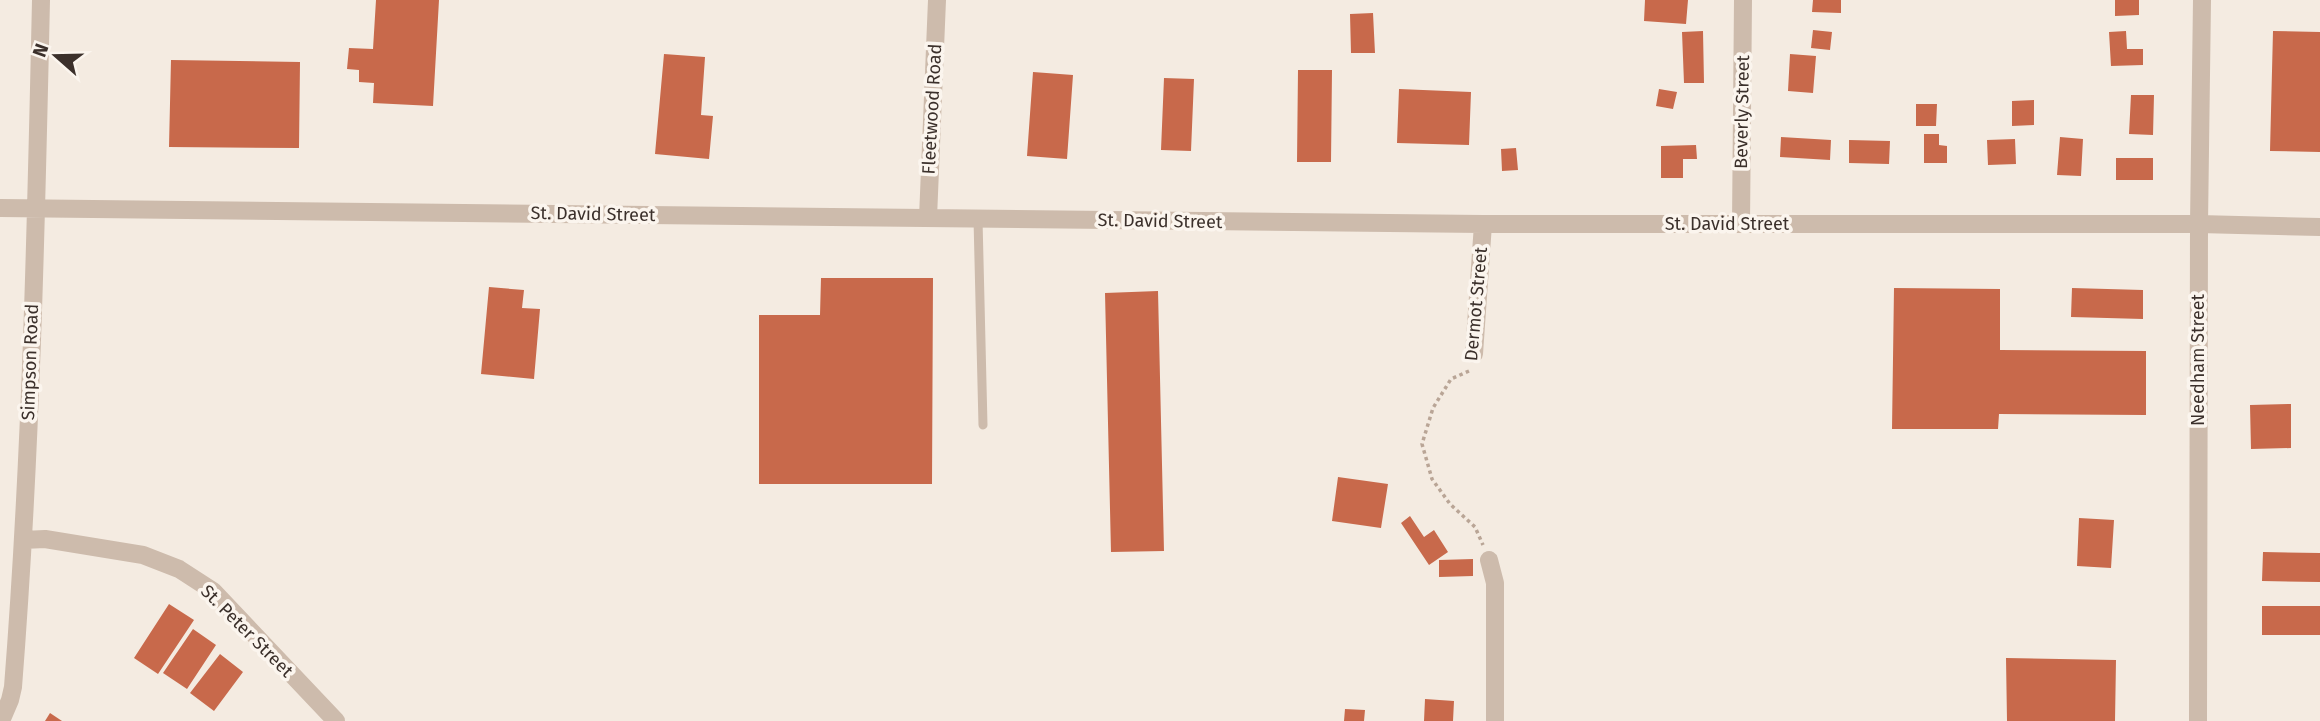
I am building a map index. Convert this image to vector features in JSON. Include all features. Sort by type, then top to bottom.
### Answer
[{"type":"street","name":"Simpson Road","points":[[1,721],[13,687],[23,540],[41,0]]},
{"type":"street","name":"Fleetwood Road","points":[[928,218],[937,0]]},
{"type":"street","name":"Beverly Street","points":[[1741,224],[1743,0]]},
{"type":"street","name":"Needham Street","points":[[2198,721],[2202,0]]},
{"type":"street","name":"St. David Street","points":[[0,208],[1482,224],[2320,226]]},
{"type":"street","name":"Dermot Street","points":[[1474,354],[1482,224]]},
{"type":"street","name":"St. Peter Street","points":[[23,540],[45,539],[143,555],[179,569],[213,591],[336,721]]},
{"type":"street","points":[[1489,560],[1495,583],[1495,721]]},
{"type":"lane","points":[[978,219],[983,425]]},
{"type":"path","name":"Dermot Street","points":[[1474,354],[1469,372],[1451,379],[1433,408],[1422,444],[1432,480],[1450,504],[1475,527],[1489,560]]},
{"type":"building","points":[[376,0],[439,0],[433,106],[373,103],[374,83],[359,82],[359,70],[347,69],[349,48],[373,49]]},
{"type":"building","points":[[1645,0],[1688,0],[1686,24],[1644,21]]},
{"type":"building","points":[[1813,0],[1841,0],[1841,13],[1812,12]]},
{"type":"building","points":[[2115,0],[2139,0],[2139,15],[2115,16]]},
{"type":"building","points":[[1373,13],[1375,53],[1351,53],[1350,14]]},
{"type":"building","points":[[1813,30],[1832,32],[1830,50],[1811,48]]},
{"type":"building","points":[[1703,31],[1704,83],[1684,83],[1682,32]]},
{"type":"building","points":[[2126,31],[2127,49],[2143,49],[2143,65],[2111,66],[2109,32]]},
{"type":"building","points":[[2273,31],[2320,32],[2320,152],[2270,151]]},
{"type":"building","points":[[664,54],[705,57],[701,115],[713,116],[709,159],[655,154]]},
{"type":"building","points":[[1790,54],[1816,56],[1813,93],[1788,91]]},
{"type":"building","points":[[171,60],[300,62],[299,148],[169,147]]},
{"type":"building","points":[[1298,70],[1332,70],[1331,162],[1297,162]]},
{"type":"building","points":[[1033,72],[1073,75],[1067,159],[1027,156]]},
{"type":"building","points":[[1164,78],[1194,79],[1191,151],[1161,150]]},
{"type":"building","points":[[1399,89],[1471,92],[1469,145],[1397,143]]},
{"type":"building","points":[[1659,89],[1677,92],[1673,109],[1656,106]]},
{"type":"building","points":[[2131,95],[2154,95],[2153,135],[2129,134]]},
{"type":"building","points":[[2034,100],[2034,125],[2012,126],[2012,101]]},
{"type":"building","points":[[1916,104],[1937,104],[1936,126],[1916,126]]},
{"type":"building","points":[[1924,134],[1939,134],[1939,145],[1947,146],[1947,163],[1924,163]]},
{"type":"building","points":[[1781,137],[1831,140],[1830,160],[1780,157]]},
{"type":"building","points":[[2060,137],[2083,139],[2081,176],[2057,175]]},
{"type":"building","points":[[2015,139],[2016,164],[1988,165],[1987,140]]},
{"type":"building","points":[[1849,140],[1890,141],[1889,164],[1849,163]]},
{"type":"building","points":[[1696,145],[1697,159],[1683,159],[1683,178],[1661,178],[1661,146]]},
{"type":"building","points":[[1516,148],[1518,170],[1502,171],[1501,149]]},
{"type":"building","points":[[2116,158],[2153,158],[2153,180],[2116,180]]},
{"type":"building","points":[[821,278],[933,278],[932,484],[759,484],[759,315],[820,315]]},
{"type":"building","points":[[489,287],[524,290],[522,308],[540,309],[534,379],[481,374]]},
{"type":"building","points":[[1894,288],[2000,289],[2000,350],[2146,351],[2146,415],[1999,414],[1998,429],[1892,429]]},
{"type":"building","points":[[2072,288],[2143,290],[2143,319],[2071,317]]},
{"type":"building","points":[[1158,291],[1164,551],[1111,552],[1105,293]]},
{"type":"building","points":[[2291,404],[2291,448],[2251,449],[2250,405]]},
{"type":"building","points":[[1338,477],[1388,484],[1381,528],[1332,521]]},
{"type":"building","points":[[1410,516],[1424,537],[1434,530],[1448,552],[1429,565],[1401,523]]},
{"type":"building","points":[[2079,518],[2114,520],[2111,568],[2077,566]]},
{"type":"building","points":[[2263,552],[2320,553],[2320,582],[2262,581]]},
{"type":"building","points":[[1473,559],[1473,576],[1439,577],[1439,560]]},
{"type":"building","points":[[169,604],[194,620],[158,674],[134,658]]},
{"type":"building","points":[[2262,606],[2320,606],[2320,635],[2262,635]]},
{"type":"building","points":[[193,629],[216,645],[187,689],[163,673]]},
{"type":"building","points":[[220,654],[243,672],[214,711],[190,693]]},
{"type":"building","points":[[2006,658],[2116,660],[2115,721],[2007,721]]},
{"type":"building","points":[[1425,699],[1454,701],[1453,721],[1424,721]]},
{"type":"building","points":[[1345,709],[1365,710],[1364,721],[1344,721]]},
{"type":"building","points":[[50,713],[62,721],[45,721]]}]
